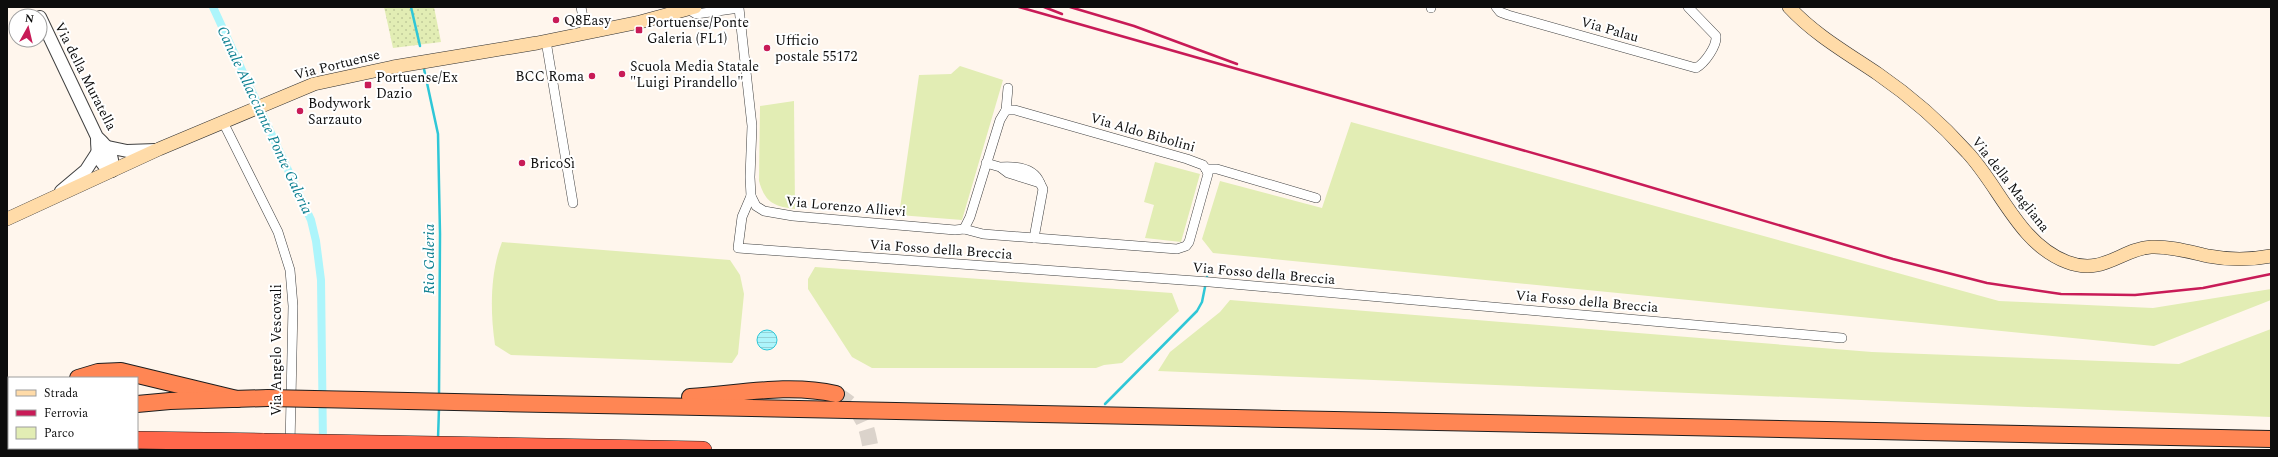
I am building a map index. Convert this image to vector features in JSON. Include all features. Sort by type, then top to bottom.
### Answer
[{"type":"highway","points":[[81,377],[98,372],[120,371],[237,399]]},
{"type":"highway","points":[[602,404],[616,400],[725,395],[782,389],[813,388],[836,394]]},
{"type":"highway","points":[[138,404],[170,400],[268,398],[2271,439]]},
{"type":"highway","points":[[138,440],[703,450]]},
{"type":"main road","name":"Via della Magliana","points":[[1789,7],[1821,36],[1893,85],[1944,128],[1989,179],[2024,230],[2045,250],[2061,260],[2078,265],[2096,265],[2153,247],[2227,258],[2271,256]]},
{"type":"main road","name":"Via Portuense","points":[[7,219],[159,149],[314,84],[393,67],[546,41],[652,20],[692,8]]},
{"type":"street","points":[[581,7],[586,33]]},
{"type":"street","name":"Via Palau","points":[[1496,7],[1500,12],[1508,15],[1696,68],[1705,61],[1715,44],[1716,36],[1688,7]]},
{"type":"street","points":[[692,8],[696,14],[740,8],[752,126],[750,177],[751,196]]},
{"type":"street","name":"Via della Muratella","points":[[48,33],[97,137],[108,147]]},
{"type":"street","points":[[546,41],[573,203]]},
{"type":"street","points":[[964,229],[970,217],[1000,120],[1006,110],[1008,88]]},
{"type":"street","name":"Via Aldo Bibolini","points":[[1006,110],[1015,110],[1187,160],[1203,165],[1206,169],[1216,169],[1316,198]]},
{"type":"street","name":"Via Angelo Vescovali","points":[[223,122],[278,232],[290,270],[293,301],[290,450]]},
{"type":"street","points":[[97,137],[97,153],[102,164],[112,171],[113,160],[108,147]]},
{"type":"street","points":[[108,147],[133,151],[159,149]]},
{"type":"street","points":[[51,198],[86,170],[97,153]]},
{"type":"street","points":[[986,163],[1000,167],[1008,173],[1040,183],[1043,189],[1034,238]]},
{"type":"street","name":"Via Lorenzo Allievi","points":[[751,196],[754,203],[760,209],[776,214],[948,230],[964,229],[975,233],[1177,249],[1186,246],[1189,242],[1208,174],[1206,169]]},
{"type":"street","name":"Via Fosso della Breccia","points":[[751,196],[742,217],[738,248],[1211,282],[1842,338]]},
{"type":"green space","points":[[384,7],[434,7],[441,42],[393,48]]},
{"type":"green space","points":[[960,66],[1003,80],[962,220],[899,215],[919,75],[951,74]]},
{"type":"green space","points":[[794,101],[795,209],[771,202],[764,194],[759,181],[760,106]]},
{"type":"green space","points":[[1351,122],[1999,301],[2153,308],[2271,289],[2271,300],[2154,346],[1213,253],[1202,239],[1220,181],[1322,208]]},
{"type":"green space","points":[[1155,162],[1200,174],[1181,242],[1145,238],[1154,205],[1144,202]]},
{"type":"green space","points":[[502,242],[730,260],[740,275],[744,294],[738,354],[732,363],[511,355],[495,345],[492,319],[493,279]]},
{"type":"green space","points":[[815,267],[1172,293],[1179,311],[1122,363],[1104,365],[1096,368],[872,368],[852,357],[808,289],[808,279]]},
{"type":"green space","points":[[1230,300],[1872,352],[2179,364],[2271,329],[2271,417],[1158,371],[1170,352],[1220,312]]},
{"type":"water","points":[[767,330],[774,333],[777,340],[774,347],[767,350],[760,347],[757,340],[760,333]]},
{"type":"waterway","name":"Canale Allacciante Ponte Galeria","points":[[213,7],[311,220],[316,241],[321,280],[323,446]]},
{"type":"waterway","name":"Rio Galeria","points":[[411,7],[420,46]]},
{"type":"waterway","name":"Rio Galeria","points":[[424,69],[438,134],[440,234],[439,397]]},
{"type":"waterway","points":[[1105,404],[1197,311],[1202,302],[1207,277]]},
{"type":"waterway","name":"Rio Galeria","points":[[438,439],[439,408]]},
{"type":"tunnel","points":[[836,394],[852,405],[861,417],[865,424],[871,450]]},
{"type":"railway","points":[[1019,7],[1596,171],[1893,259],[1987,283],[2061,294],[2135,295],[2203,288],[2271,274]]},
{"type":"railway","points":[[1044,7],[1062,14]]},
{"type":"railway","points":[[1070,7],[1134,26],[1237,64]]},
{"type":"place","name":"Q8Easy","points":[[556,20]]},
{"type":"place","name":"Portuense/Ponte Galeria (FL1)","points":[[639,30]]},
{"type":"place","name":"Ufficio postale 55172","points":[[767,48]]},
{"type":"place","name":"Scuola Media Statale \"Luigi Pirandello\"","points":[[622,74]]},
{"type":"place","name":"BCC Roma","points":[[592,76]]},
{"type":"place","name":"Portuense/Ex Dazio","points":[[368,85]]},
{"type":"place","name":"Bodywork Sarzauto","points":[[300,111]]},
{"type":"place","name":"BricoSì","points":[[522,163]]}]
